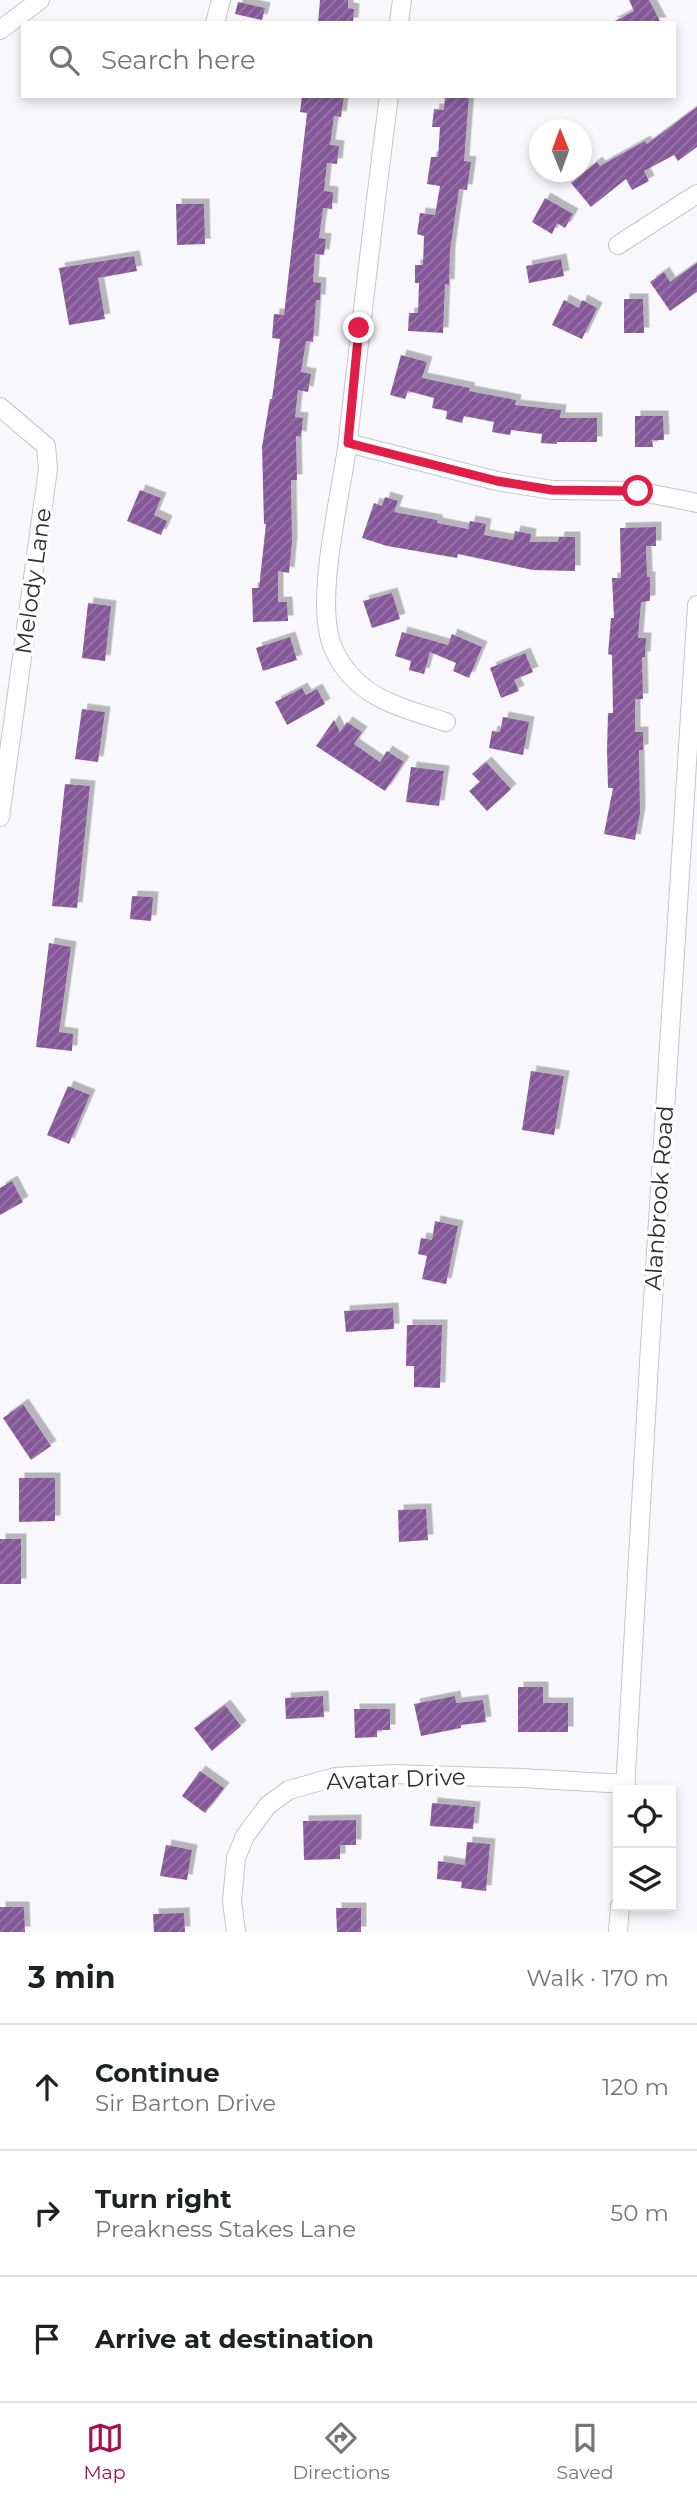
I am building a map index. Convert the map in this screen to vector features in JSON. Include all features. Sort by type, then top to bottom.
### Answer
[{"type":"street","points":[[0,30],[40,0]]},
{"type":"street","points":[[216,21],[221,0]]},
{"type":"street","points":[[399,21],[402,0]]},
{"type":"street","points":[[389,98],[359,328],[348,443],[324,601],[332,648],[348,674],[368,693],[446,722]]},
{"type":"street","points":[[618,245],[697,194]]},
{"type":"street","name":"Melody Lane","points":[[0,407],[46,446],[48,469],[0,817]]},
{"type":"street","points":[[348,443],[497,481],[552,490],[638,491],[697,503]]},
{"type":"street","name":"Alanbrook Road","points":[[626,1785],[649,1363],[697,605]]},
{"type":"street","name":"Avatar Drive","points":[[236,1932],[232,1901],[236,1858],[245,1836],[268,1805],[289,1790],[335,1777],[393,1774],[521,1778],[613,1786]]},
{"type":"street","points":[[618,1932],[620,1911]]},
{"type":"building","points":[[320,0],[348,0],[348,8],[354,9],[353,21],[318,21]]},
{"type":"building","points":[[629,0],[649,0],[660,21],[615,21],[634,11]]},
{"type":"building","points":[[238,2],[265,8],[262,20],[235,14]]},
{"type":"building","points":[[302,98],[344,98],[341,117],[334,116],[330,145],[339,146],[337,164],[327,163],[324,191],[333,192],[332,209],[323,208],[319,238],[326,239],[324,255],[315,254],[313,282],[321,283],[320,300],[316,300],[313,342],[306,341],[301,372],[311,374],[308,392],[298,390],[295,417],[303,418],[301,437],[296,436],[297,480],[291,480],[292,542],[289,573],[278,571],[278,602],[287,602],[288,621],[253,622],[252,588],[259,588],[266,524],[262,447],[280,339],[272,338],[274,314],[284,315],[307,113],[300,112]]},
{"type":"building","points":[[445,98],[469,98],[464,161],[471,162],[467,190],[459,189],[450,251],[449,285],[445,284],[443,333],[408,331],[409,313],[418,313],[419,283],[415,283],[415,265],[423,265],[424,236],[417,234],[420,213],[435,215],[440,186],[427,184],[431,157],[438,157],[440,127],[432,127],[434,109],[444,110]]},
{"type":"building","points":[[697,107],[697,147],[678,161],[674,155],[644,171],[649,181],[632,190],[626,179],[591,207],[571,183],[592,182],[592,166],[597,162],[600,166],[645,141],[647,144]]},
{"type":"building","points":[[545,198],[573,214],[565,228],[557,223],[552,234],[532,222]]},
{"type":"building","points":[[176,204],[204,204],[205,244],[177,245]]},
{"type":"building","points":[[134,256],[137,271],[98,278],[105,319],[69,325],[59,268]]},
{"type":"building","points":[[561,259],[564,276],[529,283],[526,266]]},
{"type":"building","points":[[697,263],[697,292],[670,311],[650,282],[664,272],[670,282]]},
{"type":"building","points":[[624,299],[643,299],[644,333],[624,333]]},
{"type":"building","points":[[564,300],[579,308],[582,300],[597,308],[582,339],[552,325]]},
{"type":"building","points":[[401,355],[427,362],[422,378],[516,400],[515,405],[561,410],[560,418],[597,418],[597,442],[541,443],[542,434],[511,430],[510,435],[492,432],[494,422],[464,416],[462,423],[446,419],[447,411],[432,408],[434,398],[408,391],[405,399],[390,395]]},
{"type":"building","points":[[635,416],[663,416],[664,440],[652,440],[653,447],[635,447]]},
{"type":"building","points":[[140,490],[161,498],[154,515],[167,521],[161,535],[127,521]]},
{"type":"building","points":[[385,497],[398,501],[394,512],[468,529],[470,521],[486,524],[484,535],[513,540],[515,531],[531,534],[530,542],[558,542],[559,537],[575,537],[575,571],[533,570],[458,554],[457,558],[387,546],[362,538],[374,503],[382,506]]},
{"type":"building","points":[[656,527],[656,546],[646,546],[650,601],[641,602],[638,638],[646,638],[645,657],[642,657],[643,699],[635,699],[635,732],[643,732],[643,750],[639,750],[640,813],[635,840],[604,834],[613,788],[608,788],[607,750],[608,713],[613,713],[612,655],[608,654],[611,618],[614,618],[612,578],[621,578],[620,528]]},
{"type":"building","points":[[392,593],[400,619],[372,628],[363,601]]},
{"type":"building","points":[[88,603],[111,606],[105,661],[82,658]]},
{"type":"building","points":[[402,632],[448,645],[452,634],[482,647],[469,678],[453,671],[456,663],[430,652],[424,674],[409,670],[411,661],[395,656]]},
{"type":"building","points":[[290,637],[297,660],[263,671],[256,648]]},
{"type":"building","points":[[525,653],[533,672],[514,680],[519,691],[501,698],[490,668]]},
{"type":"building","points":[[302,688],[306,695],[317,689],[325,704],[287,725],[275,702]]},
{"type":"building","points":[[82,709],[105,712],[98,762],[75,759]]},
{"type":"building","points":[[503,717],[529,722],[523,755],[489,748],[492,731],[500,732]]},
{"type":"building","points":[[334,720],[340,732],[347,722],[362,732],[354,744],[380,762],[387,751],[404,762],[385,791],[316,746]]},
{"type":"building","points":[[486,762],[511,789],[487,811],[469,791],[480,782],[472,774]]},
{"type":"building","points":[[411,767],[444,771],[439,806],[406,802]]},
{"type":"building","points":[[65,784],[90,786],[77,908],[52,906]]},
{"type":"building","points":[[132,896],[153,897],[151,921],[130,919]]},
{"type":"building","points":[[49,943],[71,947],[59,1032],[73,1034],[72,1051],[36,1047]]},
{"type":"building","points":[[531,1071],[564,1076],[554,1135],[522,1130]]},
{"type":"building","points":[[68,1086],[90,1095],[69,1144],[47,1135]]},
{"type":"building","points":[[12,1181],[23,1202],[0,1215],[0,1188]]},
{"type":"building","points":[[435,1221],[458,1226],[446,1284],[422,1279],[427,1256],[418,1254],[421,1238],[432,1240]]},
{"type":"building","points":[[393,1308],[394,1329],[346,1332],[344,1311]]},
{"type":"building","points":[[407,1325],[442,1325],[440,1388],[414,1387],[414,1366],[406,1366]]},
{"type":"building","points":[[23,1404],[51,1446],[31,1460],[3,1418]]},
{"type":"building","points":[[19,1478],[55,1478],[55,1521],[19,1522]]},
{"type":"building","points":[[426,1509],[428,1540],[399,1542],[398,1510]]},
{"type":"building","points":[[0,1539],[21,1539],[21,1584],[0,1584]]},
{"type":"building","points":[[518,1687],[543,1687],[543,1703],[568,1703],[568,1732],[518,1732]]},
{"type":"building","points":[[323,1696],[324,1717],[286,1719],[285,1698]]},
{"type":"building","points":[[455,1696],[456,1703],[483,1700],[486,1722],[461,1725],[461,1728],[421,1736],[414,1704]]},
{"type":"building","points":[[225,1705],[241,1726],[212,1751],[194,1728]]},
{"type":"building","points":[[354,1709],[390,1709],[390,1730],[377,1730],[377,1737],[355,1738]]},
{"type":"building","points":[[200,1771],[224,1788],[205,1813],[182,1796]]},
{"type":"building","points":[[432,1803],[475,1807],[473,1829],[430,1826]]},
{"type":"building","points":[[356,1820],[356,1845],[340,1845],[340,1859],[304,1860],[303,1821]]},
{"type":"building","points":[[467,1842],[490,1844],[486,1891],[461,1888],[462,1882],[437,1879],[438,1861],[465,1865]]},
{"type":"building","points":[[166,1845],[192,1850],[187,1880],[160,1876]]},
{"type":"building","points":[[0,1907],[24,1907],[25,1932],[0,1932]]},
{"type":"building","points":[[336,1908],[361,1908],[361,1932],[337,1932]]},
{"type":"building","points":[[184,1913],[185,1932],[154,1932],[153,1914]]},
{"type":"route","points":[[359,328],[348,443],[497,481],[552,490],[638,491]]}]
